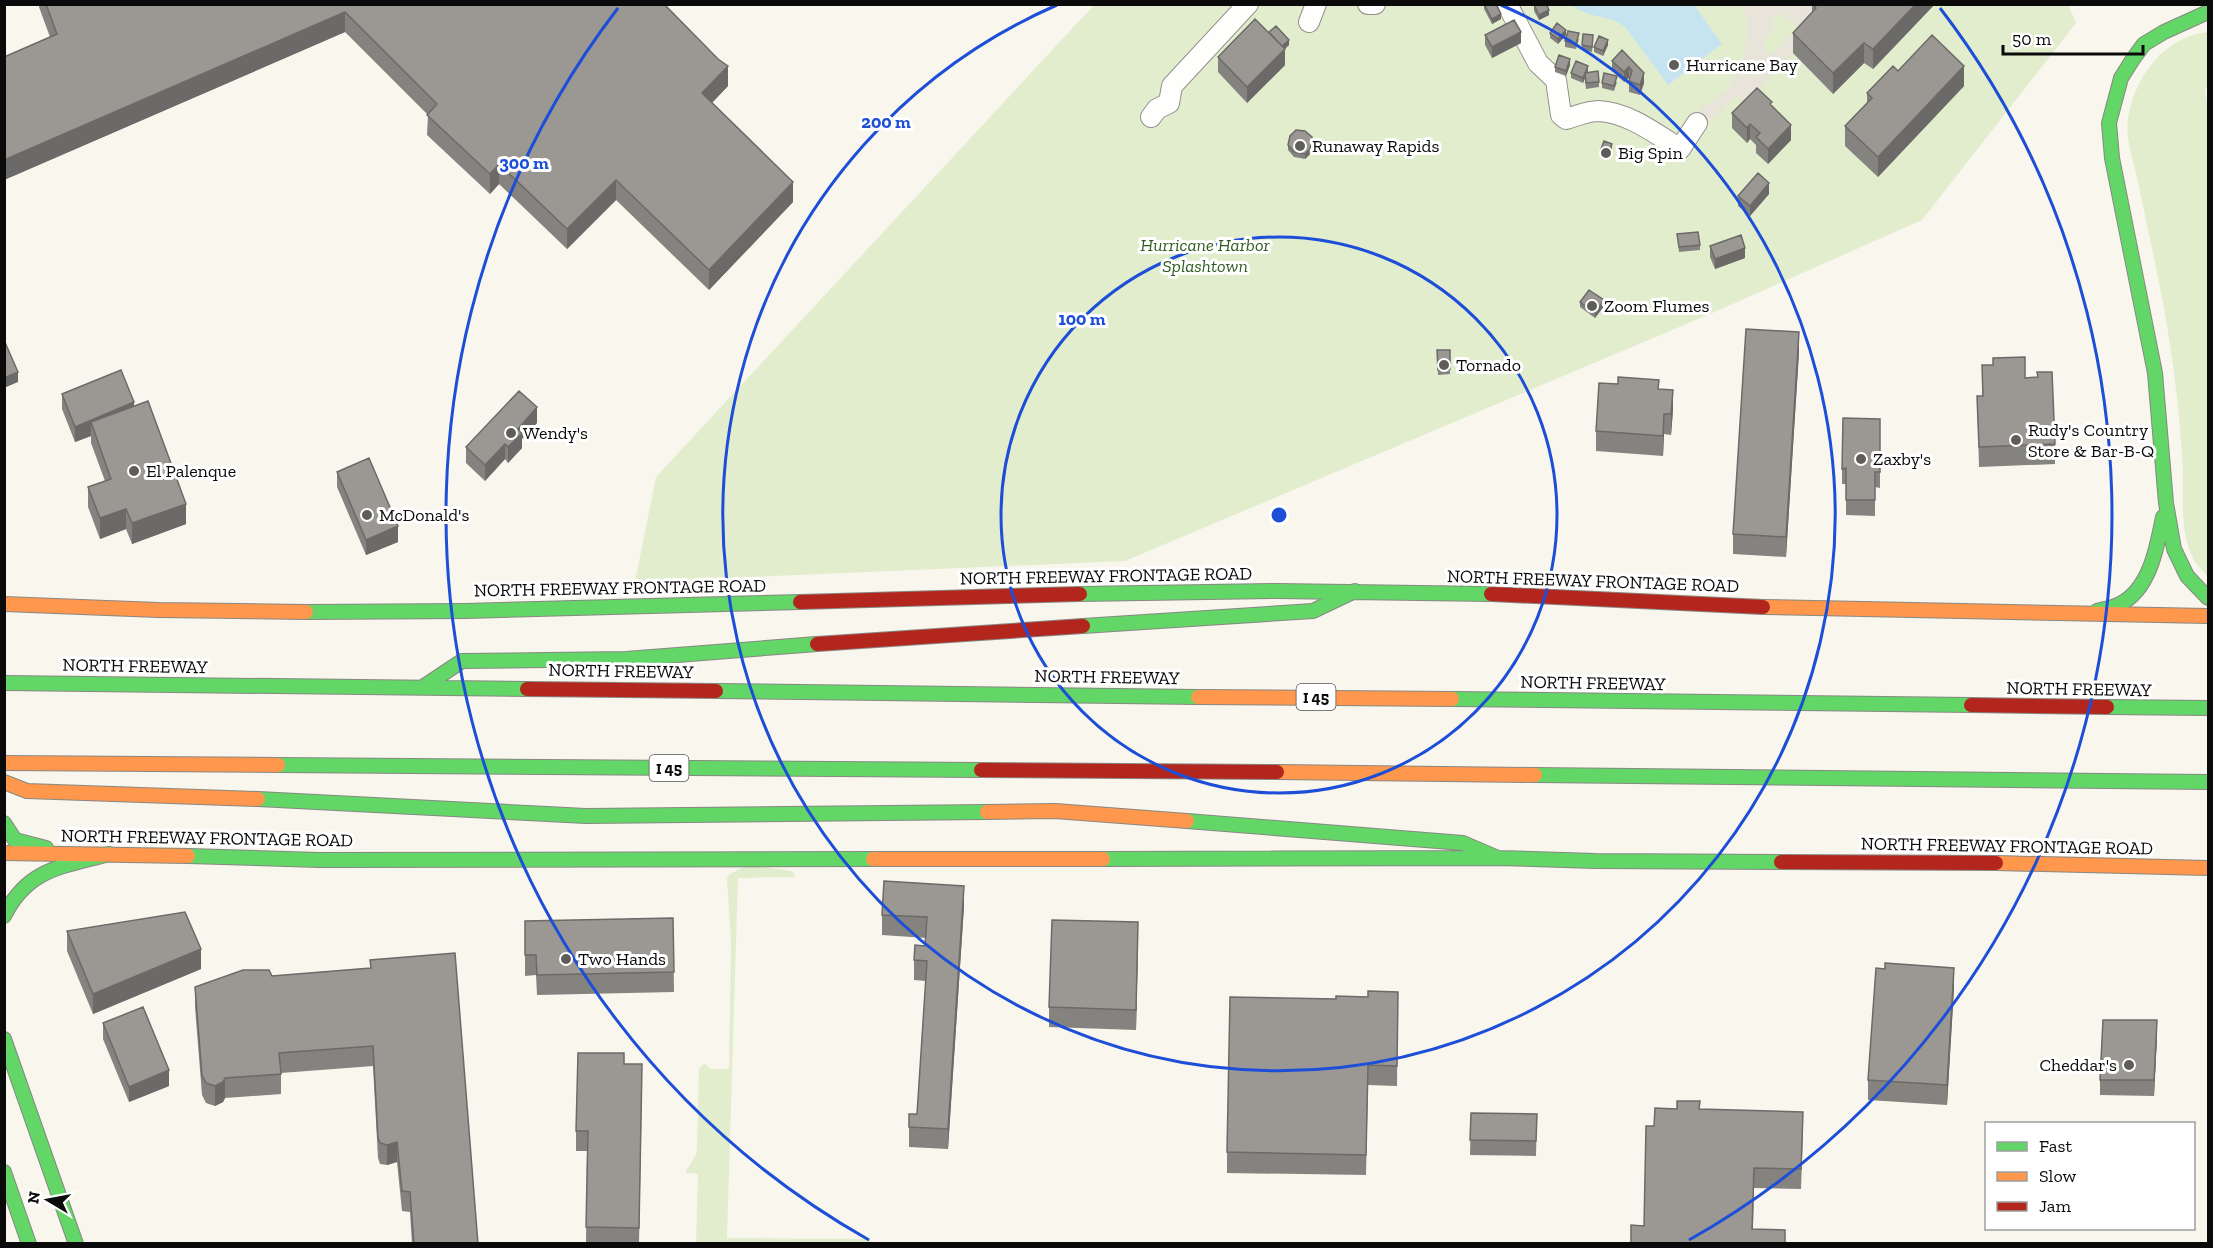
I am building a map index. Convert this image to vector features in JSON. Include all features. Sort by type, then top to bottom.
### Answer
[{"type":"main road","points":[[2208,12],[2144,44],[2121,78],[2109,123],[2112,158],[2155,373],[2166,503],[2174,549],[2187,576],[2208,598]]},
{"type":"main road","points":[[2090,613],[2121,603],[2141,585],[2155,555],[2166,503]]},
{"type":"main road","points":[[423,687],[462,661],[626,659],[1313,610],[1355,591]]},
{"type":"main road","name":"NORTH FREEWAY FRONTAGE ROAD","points":[[4,604],[241,611],[436,610],[616,608],[1048,594],[1355,591],[1584,597],[1706,605],[2208,616]]},
{"type":"main road","name":"NORTH FREEWAY","points":[[4,683],[2208,708]]},
{"type":"main road","name":"I 45","points":[[4,763],[1281,772],[2208,782]]},
{"type":"main road","points":[[4,782],[27,791],[319,802],[586,816],[1055,811],[1463,843],[1498,858]]},
{"type":"main road","points":[[4,822],[15,840],[64,853]]},
{"type":"main road","name":"NORTH FREEWAY FRONTAGE ROAD","points":[[4,853],[319,860],[1498,858],[1595,861],[1942,862],[2208,868]]},
{"type":"main road","points":[[4,916],[14,895],[38,874],[109,854]]},
{"type":"main road","points":[[4,1040],[76,1244]]},
{"type":"main road","points":[[4,1172],[29,1244]]},
{"type":"street","points":[[1151,117],[1157,109],[1169,103],[1172,86],[1248,4]]},
{"type":"street","points":[[1368,4],[1375,4]]},
{"type":"street","points":[[1507,4],[1538,63],[1556,80],[1561,115],[1566,119],[1597,111],[1616,114],[1680,149],[1697,123]]},
{"type":"green space","name":"Hurricane Harbor Splashtown","points":[[2068,4],[2076,23],[1922,220],[1710,314],[1125,561],[635,582],[656,477],[1094,5]]},
{"type":"green space","points":[[2208,32],[2208,88],[2205,88],[2208,111],[2208,577],[2193,559],[2185,532],[2183,468],[2172,356],[2127,126],[2131,104],[2137,89],[2154,62],[2165,50],[2178,42],[2192,35]]},
{"type":"green space","points":[[747,865],[792,871],[796,877],[738,878],[727,1238],[871,1239],[870,1243],[696,1243],[698,1174],[686,1173],[686,1171],[696,1155],[699,1069],[706,1064],[710,1069],[729,1069],[731,941],[727,878]]},
{"type":"shaded area","points":[[1743,5],[1832,5],[1816,28],[1749,100],[1743,101],[1740,97],[1735,97],[1707,123],[1699,126],[1695,121],[1700,113],[1700,107],[1711,103],[1727,89],[1745,54],[1747,23],[1746,15],[1743,14]],"holes":[[[1781,12],[1798,28],[1772,54],[1766,52],[1764,39],[1776,27],[1771,22]]]},
{"type":"water","name":"Hurricane Bay","points":[[1572,5],[1694,5],[1722,44],[1668,85],[1625,27],[1612,20],[1585,13]]},
{"type":"building","points":[[46,4],[664,4],[718,59],[728,66],[702,93],[793,182],[709,270],[616,180],[567,229],[499,164],[490,174],[427,115],[437,104],[345,12],[4,160],[4,57],[57,34]]},
{"type":"building","points":[[1484,4],[1496,4],[1501,14],[1492,19]]},
{"type":"building","points":[[1546,4],[1549,10],[1539,15],[1534,5]]},
{"type":"building","points":[[1812,4],[1916,4],[1873,49],[1864,43],[1833,73],[1793,33],[1816,8]]},
{"type":"building","points":[[1255,19],[1285,49],[1247,87],[1218,57]]},
{"type":"building","points":[[1514,20],[1521,32],[1492,47],[1485,35]]},
{"type":"building","points":[[1557,23],[1566,30],[1558,39],[1550,33]]},
{"type":"building","points":[[1276,26],[1289,40],[1282,46],[1269,32]]},
{"type":"building","points":[[1568,31],[1579,33],[1576,44],[1565,41]]},
{"type":"building","points":[[1583,34],[1593,35],[1592,47],[1582,45]]},
{"type":"building","points":[[1932,35],[1964,66],[1878,157],[1845,126],[1872,98],[1867,93],[1893,66],[1898,71]]},
{"type":"building","points":[[1599,36],[1608,40],[1603,51],[1594,47]]},
{"type":"building","points":[[1622,50],[1644,73],[1640,85],[1629,81],[1632,71],[1629,67],[1624,72],[1612,61]]},
{"type":"building","points":[[1559,55],[1570,59],[1566,71],[1555,67]]},
{"type":"building","points":[[1576,61],[1588,66],[1583,78],[1571,73]]},
{"type":"building","points":[[1598,71],[1599,82],[1586,83],[1585,73]]},
{"type":"building","points":[[1604,73],[1617,76],[1614,86],[1602,83]]},
{"type":"building","points":[[1757,88],[1791,125],[1768,149],[1756,137],[1760,133],[1750,124],[1747,128],[1732,113]]},
{"type":"building","name":"Runaway Rapids","points":[[1296,130],[1305,131],[1312,137],[1310,149],[1305,154],[1294,152],[1288,145],[1290,136]]},
{"type":"building","points":[[1604,141],[1612,144],[1609,152],[1601,149]]},
{"type":"building","points":[[1758,173],[1769,183],[1750,206],[1738,196]]},
{"type":"building","points":[[1698,232],[1700,245],[1679,247],[1677,234]]},
{"type":"building","points":[[1741,235],[1745,248],[1715,259],[1710,246]]},
{"type":"building","points":[[1589,290],[1604,300],[1595,313],[1580,302]]},
{"type":"building","points":[[1746,329],[1799,332],[1786,537],[1733,534]]},
{"type":"building","points":[[4,340],[18,372],[4,378]]},
{"type":"building","name":"Tornado","points":[[1437,350],[1450,350],[1450,369],[1438,370]]},
{"type":"building","name":"Rudy's Country Store & Bar-B-Q","points":[[2025,357],[2025,378],[2038,377],[2037,372],[2052,372],[2055,444],[1979,447],[1977,396],[1983,396],[1982,365],[1993,365],[1993,358]]},
{"type":"building","points":[[121,370],[134,402],[75,427],[62,394]]},
{"type":"building","points":[[1618,377],[1659,380],[1658,389],[1673,390],[1671,414],[1664,414],[1663,436],[1596,431],[1599,383],[1618,384]]},
{"type":"building","points":[[519,391],[537,407],[518,429],[522,433],[508,447],[505,444],[485,465],[466,447]]},
{"type":"building","name":"El Palenque","points":[[148,401],[186,504],[132,523],[126,509],[100,518],[88,487],[111,479],[91,422]]},
{"type":"building","name":"Zaxby's","points":[[1843,418],[1880,419],[1880,472],[1875,472],[1875,500],[1846,500],[1846,468],[1842,469]]},
{"type":"building","name":"McDonald's","points":[[369,458],[398,526],[366,540],[337,472]]},
{"type":"building","points":[[884,881],[964,886],[948,1129],[909,1127],[909,1114],[917,1114],[927,961],[914,960],[915,945],[925,946],[927,917],[882,915]]},
{"type":"building","points":[[185,912],[201,949],[93,994],[67,931]]},
{"type":"building","points":[[673,918],[674,972],[537,975],[536,955],[525,955],[525,921]]},
{"type":"building","points":[[1052,920],[1138,922],[1136,1010],[1049,1007]]},
{"type":"building","points":[[455,953],[478,1244],[414,1244],[410,1192],[402,1191],[397,1142],[387,1145],[380,1143],[378,1138],[373,1046],[279,1053],[281,1074],[225,1078],[223,1082],[215,1086],[206,1083],[202,1075],[195,987],[243,970],[269,970],[272,976],[371,968],[370,960]]},
{"type":"building","points":[[1885,963],[1954,968],[1947,1085],[1868,1080],[1876,968],[1885,969]]},
{"type":"building","points":[[1368,991],[1398,992],[1397,1066],[1368,1065],[1366,1155],[1227,1152],[1230,997],[1336,999],[1336,996],[1368,997]]},
{"type":"building","points":[[143,1007],[169,1070],[129,1087],[103,1023]]},
{"type":"building","name":"Cheddar's","points":[[2103,1020],[2157,1020],[2154,1080],[2100,1080]]},
{"type":"building","points":[[578,1053],[624,1053],[624,1064],[642,1064],[639,1228],[586,1227],[588,1131],[576,1131]]},
{"type":"building","points":[[1677,1101],[1700,1101],[1699,1109],[1803,1112],[1801,1169],[1754,1168],[1752,1229],[1785,1230],[1785,1244],[1631,1244],[1631,1225],[1644,1226],[1646,1126],[1654,1126],[1655,1108],[1677,1109]]},
{"type":"building","points":[[1471,1113],[1537,1114],[1536,1141],[1470,1140]]},
{"type":"traffic: fast","points":[[2208,12],[2144,44],[2121,78],[2109,123],[2112,158],[2155,373],[2166,503],[2174,549],[2187,576],[2208,598]]},
{"type":"traffic: fast","points":[[2097,611],[2120,604],[2139,588],[2155,554],[2163,517]]},
{"type":"traffic: fast","points":[[1080,594],[1277,591],[1491,594]]},
{"type":"traffic: fast","points":[[1083,626],[1313,611],[1355,591]]},
{"type":"traffic: fast","points":[[306,612],[465,611],[800,602]]},
{"type":"traffic: fast","points":[[423,687],[462,661],[626,659],[817,644]]},
{"type":"traffic: fast","points":[[4,683],[527,689]]},
{"type":"traffic: fast","points":[[716,691],[1198,697]]},
{"type":"traffic: fast","points":[[1452,699],[1971,705]]},
{"type":"traffic: fast","points":[[2107,707],[2208,708]]},
{"type":"traffic: fast","points":[[278,765],[981,770]]},
{"type":"traffic: fast","points":[[1535,775],[2208,782]]},
{"type":"traffic: fast","points":[[258,799],[586,816],[987,812]]},
{"type":"traffic: fast","points":[[1187,821],[1463,843],[1498,858]]},
{"type":"traffic: fast","points":[[4,823],[15,840],[46,848]]},
{"type":"traffic: fast","points":[[4,916],[13,900],[35,879],[61,867],[109,854]]},
{"type":"traffic: fast","points":[[188,856],[319,860],[873,859]]},
{"type":"traffic: fast","points":[[1103,859],[1498,858],[1781,862]]},
{"type":"traffic: fast","points":[[4,1039],[76,1244]]},
{"type":"traffic: fast","points":[[4,1172],[29,1244]]},
{"type":"traffic: slow","points":[[4,604],[158,610],[306,612]]},
{"type":"traffic: slow","points":[[1763,607],[2208,616]]},
{"type":"traffic: slow","points":[[1198,697],[1452,699]]},
{"type":"traffic: slow","points":[[4,763],[278,765]]},
{"type":"traffic: slow","points":[[1277,772],[1535,775]]},
{"type":"traffic: slow","points":[[4,782],[27,791],[258,799]]},
{"type":"traffic: slow","points":[[987,812],[1055,811],[1187,821]]},
{"type":"traffic: slow","points":[[4,853],[188,856]]},
{"type":"traffic: slow","points":[[873,859],[1103,859]]},
{"type":"traffic: slow","points":[[1996,863],[2208,868]]},
{"type":"traffic: jam","points":[[800,602],[1080,594]]},
{"type":"traffic: jam","points":[[1491,594],[1763,607]]},
{"type":"traffic: jam","points":[[817,644],[1083,626]]},
{"type":"traffic: jam","points":[[527,689],[716,691]]},
{"type":"traffic: jam","points":[[1971,705],[2107,707]]},
{"type":"traffic: jam","points":[[981,770],[1277,772]]},
{"type":"traffic: jam","points":[[1781,862],[1996,863]]},
{"type":"place","name":"Hurricane Bay","points":[[1674,65]]},
{"type":"place","name":"Runaway Rapids","points":[[1300,146]]},
{"type":"place","name":"Big Spin","points":[[1606,153]]},
{"type":"place","name":"Zoom Flumes","points":[[1592,306]]},
{"type":"place","name":"Tornado","points":[[1444,365]]},
{"type":"place","name":"Wendy's","points":[[511,433]]},
{"type":"place","name":"Rudy's Country Store & Bar-B-Q","points":[[2016,440]]},
{"type":"place","name":"Zaxby's","points":[[1861,459]]},
{"type":"place","name":"El Palenque","points":[[134,471]]},
{"type":"place","name":"McDonald's","points":[[367,515]]},
{"type":"place","name":"Two Hands","points":[[566,959]]},
{"type":"place","name":"Cheddar's","points":[[2129,1065]]}]
